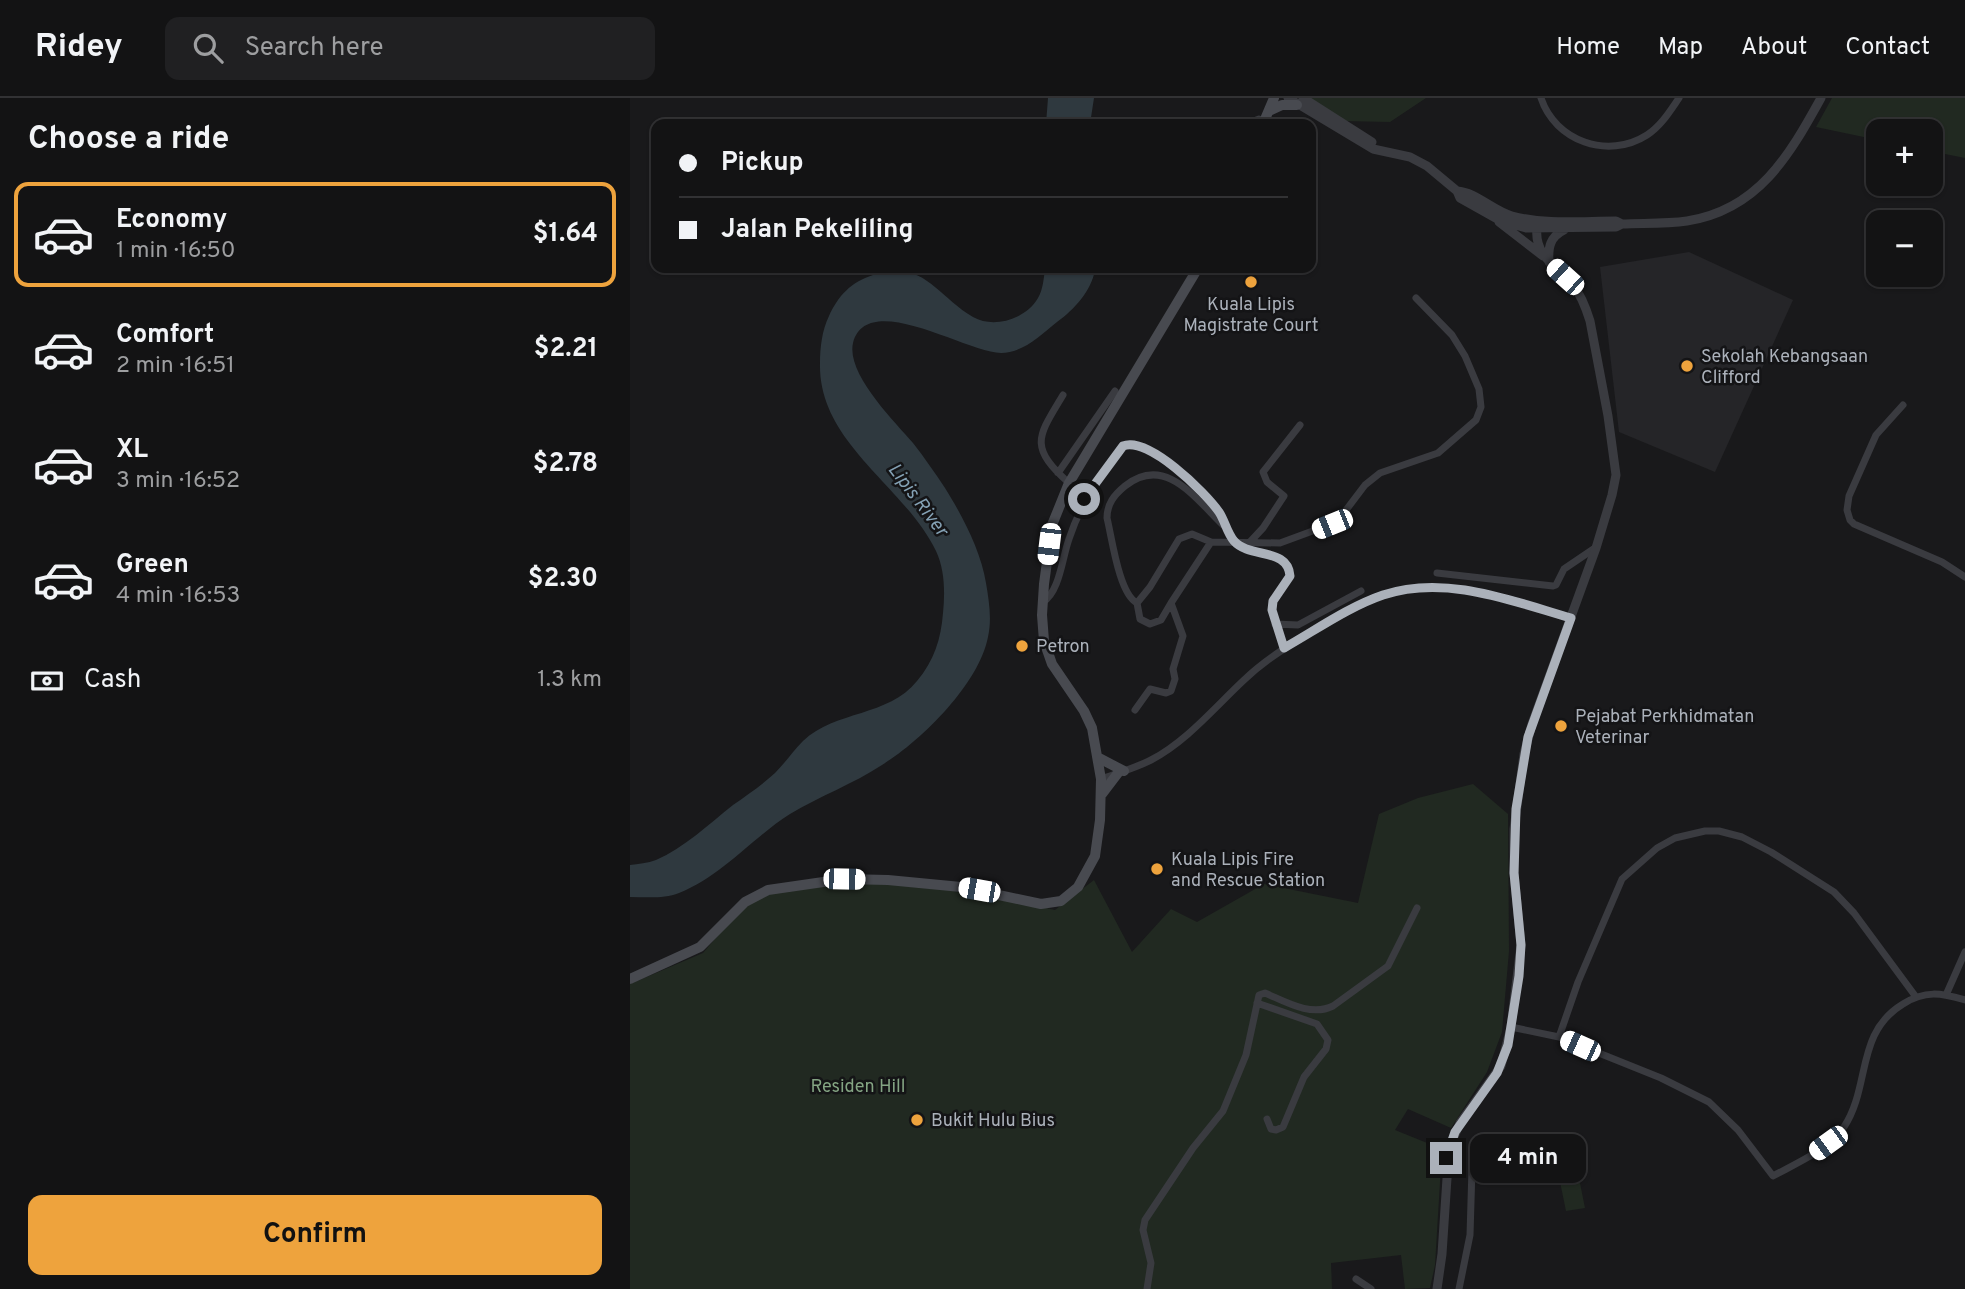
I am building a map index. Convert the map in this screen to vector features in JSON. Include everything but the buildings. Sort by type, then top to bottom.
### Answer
[{"type":"main road","points":[[1262,98],[1266,118]]},
{"type":"main road","points":[[1266,118],[1274,98]]},
{"type":"main road","points":[[1266,118],[1282,105],[1300,101]]},
{"type":"main road","points":[[630,979],[700,947],[745,902],[768,890],[831,880],[865,879],[961,887],[1041,904],[1061,901],[1078,887],[1095,856],[1101,779],[1096,738],[1089,720],[1048,655],[1044,641],[1043,602],[1052,525],[1069,483],[1195,273]]},
{"type":"main road","points":[[1099,758],[1121,772],[1101,794]]},
{"type":"street","points":[[1288,98],[1300,101],[1341,131],[1373,149],[1410,157],[1427,166],[1457,191],[1460,198],[1492,216],[1512,224],[1537,229],[1616,227],[1622,224],[1689,221],[1719,212],[1750,197],[1771,176],[1796,144],[1821,98]]},
{"type":"street","points":[[1541,98],[1549,117],[1568,134],[1582,142],[1612,147],[1626,145],[1646,136],[1663,121],[1679,98]]},
{"type":"street","points":[[1457,191],[1465,191],[1494,209],[1527,219],[1552,222],[1616,221],[1622,224]]},
{"type":"street","points":[[1437,1289],[1449,1147],[1460,1123],[1501,1066],[1511,1027],[1521,945],[1514,873],[1516,809],[1528,737],[1596,548],[1616,475],[1608,416],[1586,307],[1574,286],[1547,260],[1492,216]]},
{"type":"street","points":[[1527,219],[1537,229],[1537,238],[1547,260]]},
{"type":"street","points":[[1537,229],[1552,222]]},
{"type":"street","points":[[1547,260],[1553,238],[1565,229]]},
{"type":"street","points":[[1137,603],[1179,540],[1192,534],[1211,542],[1280,543],[1337,522],[1365,485],[1380,473],[1438,453],[1476,420],[1481,407],[1479,389],[1465,356],[1452,335],[1416,298]]},
{"type":"street","points":[[1058,473],[1115,391]]},
{"type":"street","points":[[1063,395],[1040,435],[1044,454],[1069,483]]},
{"type":"street","points":[[1903,405],[1876,435],[1847,503],[1848,516],[1854,524],[1942,562],[1965,577]]},
{"type":"street","points":[[1249,542],[1263,528],[1284,496],[1267,482],[1263,472],[1300,425]]},
{"type":"street","points":[[1043,602],[1053,593],[1084,499],[1127,445],[1138,445],[1162,458],[1205,495],[1219,513],[1235,542],[1252,551],[1280,558],[1289,568],[1290,576],[1273,601],[1272,610],[1284,648]]},
{"type":"street","points":[[1211,542],[1161,620],[1150,624],[1140,619],[1137,603],[1130,598],[1124,587],[1107,518],[1109,503],[1136,478],[1150,474],[1169,478],[1185,488],[1227,528]]},
{"type":"street","points":[[1437,573],[1553,586],[1564,569],[1596,548]]},
{"type":"street","points":[[1101,779],[1150,760],[1181,740],[1248,677],[1284,648],[1385,594],[1418,588],[1486,594],[1571,618]]},
{"type":"street","points":[[1275,624],[1298,625],[1361,591]]},
{"type":"street","points":[[1135,710],[1147,692],[1153,689],[1169,692],[1175,679],[1173,669],[1183,636],[1171,603]]},
{"type":"street","points":[[1559,1037],[1578,982],[1622,879],[1657,848],[1675,838],[1705,831],[1719,831],[1742,837],[1834,892],[1854,913],[1916,997]]},
{"type":"street","points":[[1147,1289],[1151,1264],[1143,1230],[1145,1220],[1193,1148],[1223,1111],[1248,1049],[1259,995],[1263,993],[1314,1011],[1333,1006],[1388,966],[1417,908]]},
{"type":"street","points":[[1946,995],[1965,952]]},
{"type":"street","points":[[1511,1027],[1559,1037],[1661,1078],[1709,1102],[1738,1130],[1773,1176],[1815,1152],[1843,1128],[1850,1114],[1874,1034],[1882,1021],[1916,997],[1932,993],[1965,1000]]},
{"type":"street","points":[[1257,1003],[1317,1024],[1328,1040],[1326,1049],[1304,1077],[1283,1127],[1271,1129],[1267,1119]]},
{"type":"street","points":[[1459,1289],[1470,1235],[1474,1160],[1484,1139],[1490,1136],[1503,1140]]},
{"type":"street","points":[[1356,1279],[1371,1289]]},
{"type":"shaded area","name":"Sekolah Kebangsaan Clifford","points":[[1689,252],[1793,300],[1715,472],[1619,432],[1600,267]]},
{"type":"green space","points":[[1307,98],[1426,98],[1390,122],[1343,121]]},
{"type":"green space","points":[[1832,98],[1965,98],[1965,158],[1943,154],[1943,119],[1866,119],[1866,137],[1816,127]]},
{"type":"green space","name":"Residen Hill","points":[[1473,784],[1508,814],[1509,951],[1502,1032],[1487,1072],[1451,1128],[1408,1109],[1395,1130],[1442,1149],[1435,1265],[1430,1288],[1405,1289],[1401,1255],[1331,1263],[1332,1289],[630,1289],[630,984],[703,953],[745,903],[764,892],[833,881],[960,889],[1055,910],[1094,880],[1132,952],[1171,909],[1197,922],[1264,884],[1358,903],[1379,814],[1418,798]]},
{"type":"green space","points":[[1578,1173],[1585,1208],[1566,1211],[1559,1177]]},
{"type":"water","points":[[1048,98],[1094,98],[1091,119],[1046,119]]},
{"type":"water","name":"Lipis River","points":[[882,273],[911,273],[928,281],[973,317],[1000,322],[1026,312],[1038,298],[1044,273],[1094,273],[1086,292],[1064,317],[1038,338],[1017,350],[1001,353],[985,350],[897,322],[877,322],[862,328],[853,343],[853,355],[864,383],[917,448],[945,488],[964,521],[980,558],[987,590],[990,624],[982,655],[961,692],[930,726],[897,755],[860,778],[790,814],[695,886],[667,896],[630,897],[630,865],[656,860],[686,842],[770,777],[803,741],[816,731],[877,708],[905,693],[928,666],[936,649],[944,598],[943,574],[936,551],[922,527],[847,440],[833,417],[823,391],[820,363],[822,339],[827,321],[837,302],[846,291],[865,278]]},
{"type":"place","name":"Kuala Lipis Magistrate Court","points":[[1251,282]]},
{"type":"place","name":"Sekolah Kebangsaan Clifford","points":[[1687,366]]},
{"type":"place","name":"Petron","points":[[1022,646]]},
{"type":"place","name":"Pejabat Perkhidmatan Veterinar","points":[[1561,726]]},
{"type":"place","name":"Kuala Lipis Fire and Rescue Station","points":[[1157,869]]},
{"type":"place","name":"Bukit Hulu Bius","points":[[917,1120]]},
{"type":"route","points":[[1084,499],[1123,446],[1138,445],[1162,458],[1205,495],[1219,513],[1235,542],[1252,551],[1280,558],[1289,568],[1290,576],[1273,601],[1272,610],[1284,648],[1369,601],[1385,594],[1418,588],[1455,589],[1486,594],[1571,618],[1524,754],[1516,809],[1513,859],[1521,945],[1508,1045],[1497,1073],[1455,1132],[1446,1158]]}]
